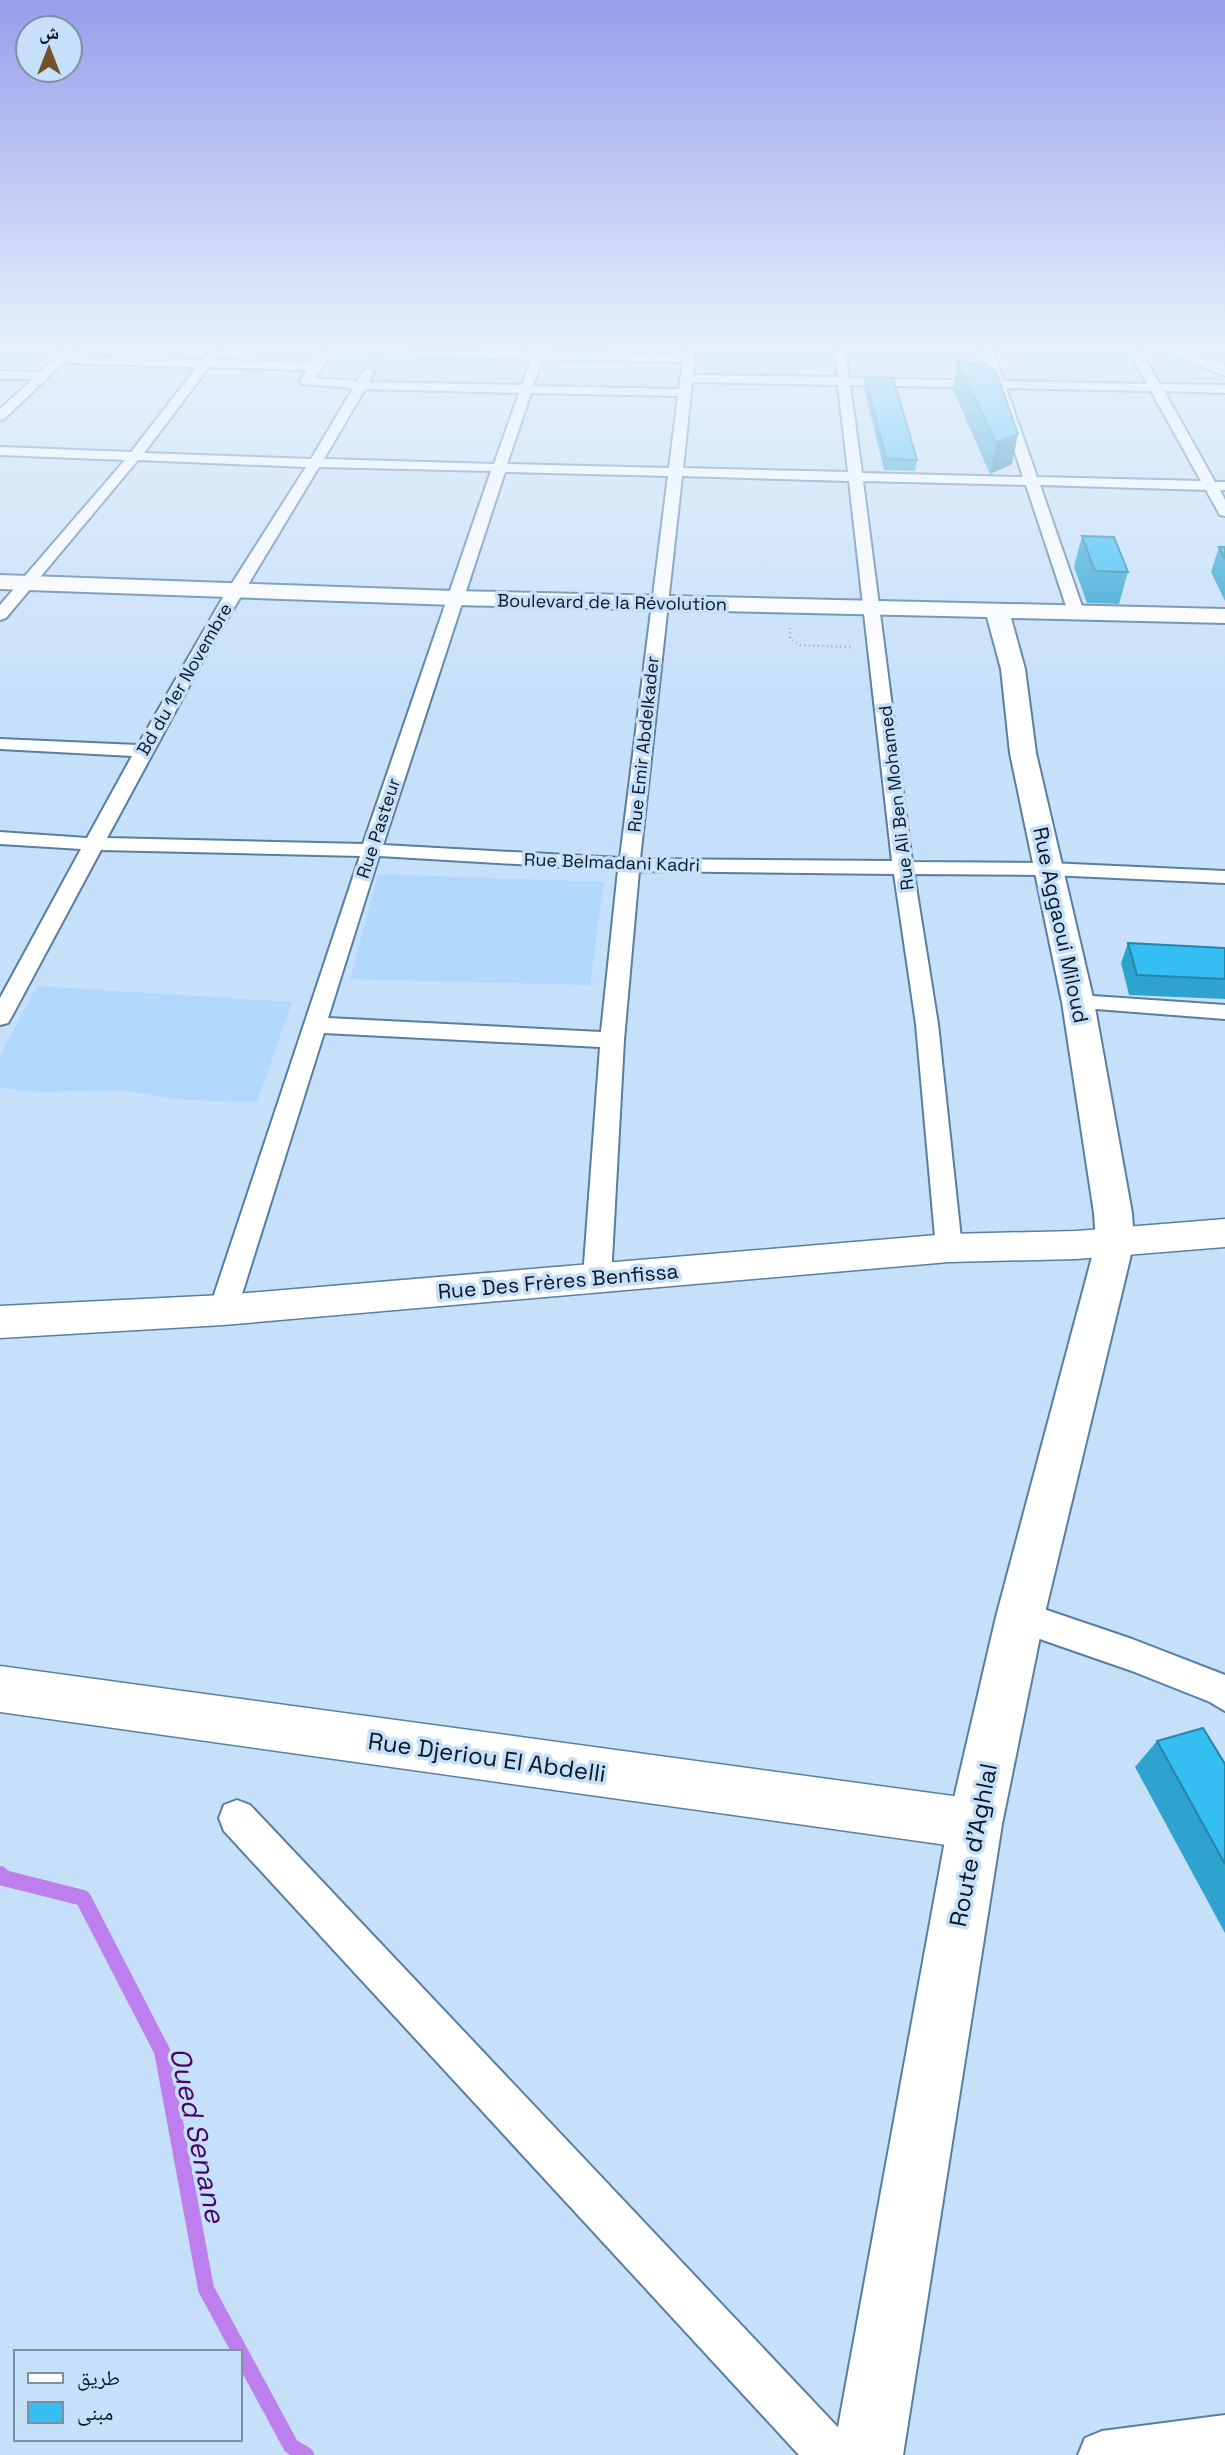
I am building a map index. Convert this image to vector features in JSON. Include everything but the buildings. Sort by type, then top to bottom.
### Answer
[{"type":"main road","name":"Boulevard de la Révolution","points":[[0,582],[233,593],[1225,616]]},
{"type":"main road","name":"Rue Aggaoui Miloud","points":[[997,610],[1013,669],[1023,753],[1078,1002],[1113,1213],[1115,1242]]},
{"type":"main road","name":"Rue Des Frères Benfissa","points":[[0,1322],[223,1310],[949,1248],[1115,1242],[1225,1233]]},
{"type":"main road","name":"Route d'Aghlal","points":[[868,2455],[975,1824],[1020,1617],[1115,1242]]},
{"type":"main road","name":"Rue Djeriou El Abdelli","points":[[0,1689],[975,1824]]},
{"type":"street","points":[[0,615],[128,464]]},
{"type":"street","name":"Bd du 1er Novembre","points":[[0,1018],[95,844],[142,751],[233,593],[315,464]]},
{"type":"street","points":[[341,464],[1225,486]]},
{"type":"street","name":"Rue Pasteur","points":[[223,1310],[371,850],[500,464]]},
{"type":"street","name":"Rue Emir Abdelkader","points":[[597,1278],[612,1040],[629,865],[658,604],[677,464]]},
{"type":"street","name":"Rue Ali Ben Mohamed","points":[[855,464],[903,868],[927,1024],[949,1248]]},
{"type":"street","points":[[1026,464],[1076,612]]},
{"type":"street","points":[[1198,464],[1225,512]]},
{"type":"street","points":[[0,744],[142,751]]},
{"type":"street","name":"Rue Belmadani Kadri","points":[[0,838],[95,844],[371,850],[629,865],[1049,869],[1225,877]]},
{"type":"street","points":[[1078,1002],[1225,1012]]},
{"type":"street","points":[[315,1025],[612,1040]]},
{"type":"street","points":[[1020,1617],[1224,1689]]},
{"type":"street","points":[[237,1818],[831,2455]]},
{"type":"street","points":[[1102,2455],[1225,2438]]},
{"type":"path","points":[[791,606],[790,639],[800,645],[878,648]]},
{"type":"shaded area","points":[[378,874],[604,882],[590,985],[350,979]]},
{"type":"shaded area","points":[[37,986],[292,1002],[257,1102],[185,1100],[121,1090],[41,1092],[0,1088],[0,1055]]},
{"type":"waterway","name":"Oued Senane","points":[[0,1874],[4,1878],[83,1898],[162,2051],[206,2289],[239,2350]]},
{"type":"waterway","name":"Oued Senane","points":[[242,2355],[291,2446],[306,2455]]}]
